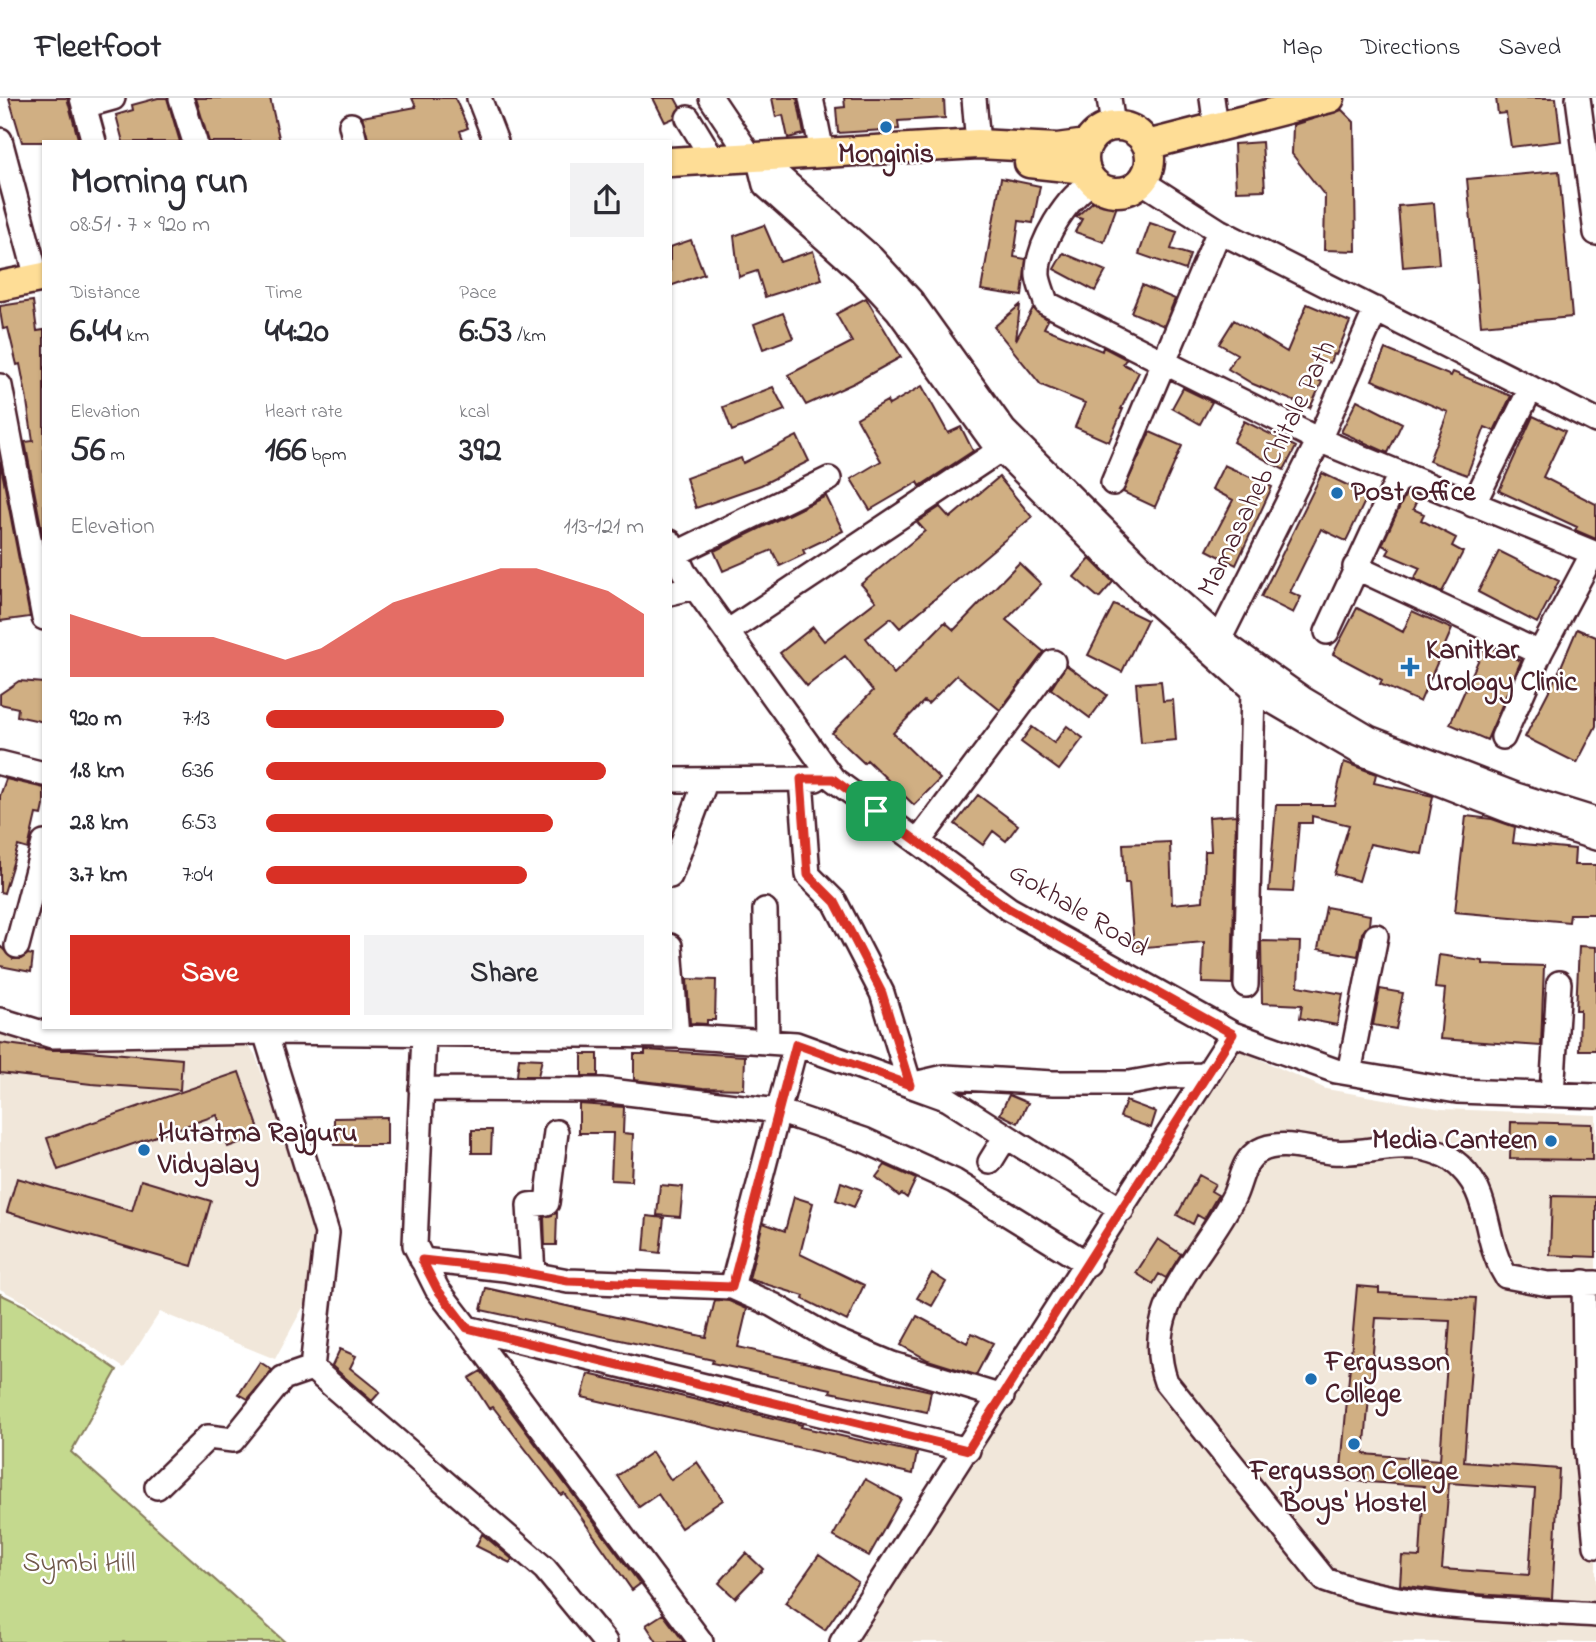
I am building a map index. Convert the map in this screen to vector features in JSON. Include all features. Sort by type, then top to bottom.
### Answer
[{"type":"main road","points":[[1147,145],[1330,98]]},
{"type":"main road","points":[[672,176],[822,152],[978,144],[1057,148],[1089,165],[1105,189],[1118,191],[1130,189],[1141,181],[1150,164],[1147,145],[1136,131],[1113,126],[1098,132],[1089,165]]},
{"type":"main road","points":[[672,162],[713,159],[756,163],[980,158],[1089,165]]},
{"type":"main road","points":[[0,286],[40,277]]},
{"type":"street","points":[[93,140],[83,102],[113,98]]},
{"type":"street","points":[[181,98],[194,140]]},
{"type":"street","points":[[479,98],[495,140]]},
{"type":"street","points":[[711,98],[756,163],[765,185],[860,271],[898,311],[1000,450],[1108,558],[1214,645],[1369,738],[1457,781],[1510,811],[1596,838]]},
{"type":"street","points":[[811,98],[822,152]]},
{"type":"street","points":[[974,98],[978,144]]},
{"type":"street","points":[[1109,98],[1113,126]]},
{"type":"street","points":[[1212,98],[1216,127]]},
{"type":"street","points":[[1578,98],[1596,233]]},
{"type":"street","points":[[688,118],[713,159]]},
{"type":"street","points":[[0,140],[40,277]]},
{"type":"street","points":[[756,163],[781,178],[872,258],[912,300],[1004,430],[1145,570],[1253,690],[1361,753],[1516,795],[1596,820]]},
{"type":"street","points":[[1089,165],[1079,191],[1069,201],[1043,252],[1038,275],[1046,303],[1320,440],[1594,553],[1540,653],[1503,737]]},
{"type":"street","points":[[1141,181],[1219,231],[1596,421]]},
{"type":"street","points":[[1113,484],[1219,231]]},
{"type":"street","name":"Mamasaheb Chitale Path","points":[[1214,645],[1320,440],[1376,309]]},
{"type":"street","points":[[0,386],[42,607]]},
{"type":"street","points":[[1473,505],[1531,388]]},
{"type":"street","points":[[727,632],[1000,450]]},
{"type":"street","points":[[1327,632],[1400,474]]},
{"type":"street","points":[[673,548],[830,479]]},
{"type":"street","name":"Gokhale Road","points":[[673,548],[695,587],[833,779],[1009,909],[1233,1034],[1349,1073],[1457,1091],[1596,1096]]},
{"type":"street","points":[[1355,567],[1540,653]]},
{"type":"street","points":[[672,593],[695,587]]},
{"type":"street","points":[[918,842],[1053,662]]},
{"type":"street","points":[[1246,985],[1253,690]]},
{"type":"street","points":[[0,764],[42,774]]},
{"type":"street","points":[[801,779],[808,875],[835,902],[882,993],[910,1085]]},
{"type":"street","points":[[672,780],[833,779]]},
{"type":"street","points":[[672,871],[706,780]]},
{"type":"street","points":[[17,946],[42,851]]},
{"type":"street","points":[[765,910],[767,1042]]},
{"type":"street","points":[[1349,1073],[1376,936]]},
{"type":"street","points":[[672,972],[677,1036]]},
{"type":"street","points":[[1552,1094],[1559,983]]},
{"type":"street","points":[[0,1020],[52,1036],[314,1030],[424,1034],[677,1036],[796,1044],[948,1099],[1122,1210]]},
{"type":"street","points":[[265,1032],[327,1233],[312,1368]]},
{"type":"street","points":[[424,1034],[415,1245],[437,1289],[701,1642]]},
{"type":"street","points":[[842,1642],[1088,1264],[1233,1034]]},
{"type":"street","points":[[732,1287],[796,1044]]},
{"type":"street","points":[[910,1085],[945,1077],[1053,1083],[1129,1083],[1169,1076],[1207,1075]]},
{"type":"street","points":[[421,1089],[602,1090],[778,1111],[864,1140],[954,1181],[1088,1264]]},
{"type":"street","points":[[533,1274],[530,1205],[547,1203],[556,1132]]},
{"type":"street","points":[[990,1162],[1006,1136]]},
{"type":"street","points":[[1596,1546],[1586,1443],[1590,1283],[1548,1284],[1506,1276],[1496,1261],[1484,1202],[1473,1178],[1449,1158],[1421,1148],[1335,1153],[1275,1145],[1256,1151],[1245,1165],[1234,1196],[1170,1298],[1160,1329],[1158,1360],[1166,1382],[1325,1580],[1355,1591],[1416,1603],[1596,1615]]},
{"type":"street","points":[[422,1260],[581,1282],[732,1287],[772,1305],[832,1339],[880,1359],[1002,1397]]},
{"type":"street","points":[[467,1328],[968,1450]]},
{"type":"street","points":[[157,1487],[208,1437],[233,1440],[283,1378],[312,1368]]},
{"type":"street","points":[[312,1368],[545,1569],[605,1642]]},
{"type":"shaded area","name":"Hutatma Rajguru Vidyalay","points":[[0,1028],[233,1040],[247,1045],[255,1054],[314,1225],[319,1255],[315,1285],[275,1359],[160,1312],[124,1368],[26,1303],[0,1289]]},
{"type":"shaded area","name":"Fergusson College","points":[[1237,1049],[1326,1089],[1442,1109],[1596,1115],[1596,1642],[857,1642]]},
{"type":"green space","name":"Symbi Hill","points":[[0,1294],[25,1306],[117,1370],[71,1452],[285,1642],[0,1642]]},
{"type":"building","points":[[9,98],[67,98],[78,140],[22,142]]},
{"type":"building","points":[[167,98],[179,140],[122,140],[116,115],[133,110],[132,105]]},
{"type":"building","points":[[196,98],[270,98],[280,140],[208,140]]},
{"type":"building","points":[[412,98],[455,98],[468,128],[460,131],[463,140],[368,140],[362,117],[416,107]]},
{"type":"building","points":[[653,98],[675,98],[680,107],[674,118],[665,122]]},
{"type":"building","points":[[772,98],[797,98],[804,134],[788,138],[783,115],[776,117]]},
{"type":"building","points":[[844,98],[944,98],[945,118],[898,121],[899,129],[838,133],[836,108],[845,107]]},
{"type":"building","points":[[1496,98],[1556,98],[1561,141],[1511,147],[1506,113],[1498,114]]},
{"type":"building","points":[[1342,110],[1354,122],[1356,251],[1324,250],[1325,196],[1292,154],[1293,125]]},
{"type":"building","points":[[1262,142],[1265,190],[1236,191],[1234,144]]},
{"type":"building","points":[[1559,171],[1572,317],[1481,325],[1467,179]]},
{"type":"building","points":[[1001,178],[1040,186],[1033,223],[1019,221],[1014,257],[1026,259],[1022,296],[981,290]]},
{"type":"building","points":[[1099,196],[1118,203],[1104,242],[1075,232],[1082,219],[1076,217]]},
{"type":"building","points":[[1434,203],[1439,264],[1403,267],[1398,206]]},
{"type":"building","points":[[1150,223],[1177,232],[1171,249],[1190,255],[1185,270],[1139,254]]},
{"type":"building","points":[[764,225],[780,262],[813,251],[822,279],[765,297],[757,271],[739,277],[734,236]]},
{"type":"building","points":[[691,240],[704,274],[672,285],[672,246]]},
{"type":"building","points":[[1063,253],[1106,271],[1095,291],[1054,269]]},
{"type":"building","points":[[1142,285],[1175,299],[1164,326],[1131,312]]},
{"type":"building","points":[[866,298],[901,357],[806,405],[788,375],[852,342],[836,314]]},
{"type":"building","points":[[33,301],[37,331],[42,330],[42,531],[25,442],[33,441],[26,395],[20,364],[17,365],[8,328],[3,329],[0,306]]},
{"type":"building","points":[[1307,304],[1350,322],[1336,355],[1333,354],[1330,363],[1322,360],[1314,378],[1322,382],[1310,408],[1253,384],[1228,369],[1237,354],[1219,344],[1234,320],[1287,352]]},
{"type":"building","points":[[1020,305],[1016,340],[1033,308],[1048,320],[1044,328],[1102,351],[1103,347],[1126,359],[1123,364],[1139,372],[1109,442],[1075,427],[1085,403],[1041,385],[994,327]]},
{"type":"building","points":[[783,313],[793,338],[763,349],[754,324]]},
{"type":"building","points":[[1385,349],[1451,376],[1453,372],[1511,396],[1494,431],[1485,427],[1467,475],[1429,461],[1448,412],[1372,380]]},
{"type":"building","points":[[922,386],[948,433],[961,427],[973,451],[920,486],[918,482],[870,510],[851,479],[881,461],[857,418],[887,401],[889,405]]},
{"type":"building","points":[[773,387],[785,410],[732,431],[723,407]]},
{"type":"building","points":[[1183,388],[1212,402],[1200,424],[1172,408]]},
{"type":"building","points":[[1357,400],[1402,423],[1388,453],[1341,432]]},
{"type":"building","points":[[1533,416],[1565,431],[1543,477],[1596,504],[1596,539],[1575,530],[1577,527],[1499,491]]},
{"type":"building","points":[[1244,421],[1296,447],[1284,470],[1233,442]]},
{"type":"building","points":[[1150,432],[1182,446],[1155,507],[1123,492]]},
{"type":"building","points":[[797,436],[809,461],[761,485],[696,508],[686,478],[741,458],[743,463]]},
{"type":"building","points":[[0,461],[30,617],[0,621]]},
{"type":"building","points":[[1224,465],[1272,487],[1236,565],[1207,550],[1233,500],[1212,489]]},
{"type":"building","points":[[1322,473],[1368,495],[1346,541],[1321,529],[1290,592],[1301,597],[1293,613],[1261,597]]},
{"type":"building","points":[[999,477],[1032,517],[900,628],[891,618],[866,638],[894,674],[945,622],[954,630],[1019,563],[1041,584],[1006,620],[1044,652],[1000,710],[957,675],[928,704],[924,701],[893,733],[940,779],[914,805],[867,760],[864,763],[832,733],[873,691],[845,656],[807,686],[780,653],[813,627],[824,641],[876,601],[861,584],[925,531],[917,522],[940,507],[950,518]]},
{"type":"building","points":[[1407,491],[1419,496],[1413,509],[1424,514],[1421,520],[1456,538],[1452,546],[1463,552],[1442,592],[1414,579],[1420,568],[1387,554],[1390,549],[1382,545]]},
{"type":"building","points":[[826,496],[843,531],[803,550],[805,554],[780,566],[772,550],[723,571],[714,551]]},
{"type":"building","points":[[1499,551],[1559,581],[1537,623],[1478,592]]},
{"type":"building","points":[[1090,559],[1113,582],[1099,598],[1074,577]]},
{"type":"building","points":[[1114,604],[1147,620],[1122,672],[1088,655]]},
{"type":"building","points":[[1357,608],[1403,632],[1412,611],[1452,629],[1420,702],[1380,684],[1382,680],[1333,654]]},
{"type":"building","points":[[1577,629],[1596,637],[1596,726],[1577,763],[1525,737]]},
{"type":"building","points":[[1485,645],[1521,661],[1487,740],[1450,724]]},
{"type":"building","points":[[1066,665],[1107,695],[1090,718],[1051,689]]},
{"type":"building","points":[[19,681],[42,683],[42,722],[17,716],[18,708],[0,704],[0,694]]},
{"type":"building","points":[[1161,681],[1163,701],[1173,700],[1176,740],[1141,743],[1136,683]]},
{"type":"building","points":[[1067,726],[1083,738],[1059,770],[1021,742],[1032,727],[1054,743]]},
{"type":"building","points":[[1344,762],[1376,774],[1374,783],[1433,796],[1422,854],[1370,844],[1359,881],[1334,874],[1349,825],[1312,816],[1312,823],[1299,823],[1293,892],[1269,891],[1276,805],[1334,805]]},
{"type":"building","points":[[6,779],[42,788],[42,815],[36,814],[28,849],[18,846],[4,893],[0,892],[0,796]]},
{"type":"building","points":[[978,795],[1018,825],[1006,841],[993,831],[983,845],[955,824]]},
{"type":"building","points":[[1236,815],[1232,984],[1202,983],[1204,942],[1134,948],[1129,883],[1125,883],[1123,844],[1170,842],[1172,904],[1203,901],[1205,851],[1211,851],[1209,817]]},
{"type":"building","points":[[1466,816],[1492,819],[1515,827],[1513,843],[1575,849],[1574,865],[1596,865],[1596,914],[1570,914],[1569,922],[1455,912]]},
{"type":"building","points":[[1326,907],[1370,915],[1369,925],[1362,933],[1358,956],[1318,949]]},
{"type":"building","points":[[1261,941],[1300,942],[1298,986],[1343,994],[1337,1025],[1300,1018],[1302,1005],[1262,1003]]},
{"type":"building","points":[[0,946],[13,959],[33,955],[31,972],[0,966]]},
{"type":"building","points":[[1579,946],[1596,947],[1596,1050],[1579,1050],[1580,1010],[1576,1010]]},
{"type":"building","points":[[1439,955],[1483,961],[1483,964],[1544,966],[1541,1046],[1440,1039],[1445,989],[1435,988]]},
{"type":"building","points":[[687,979],[716,980],[715,1020],[707,1020],[707,1024],[690,1023]]},
{"type":"building","points":[[1380,989],[1403,993],[1396,1029],[1373,1025]]},
{"type":"building","points":[[0,1043],[52,1050],[182,1059],[180,1090],[91,1084],[0,1073]]},
{"type":"building","points":[[645,1050],[745,1056],[744,1089],[703,1088],[634,1080],[634,1054],[645,1054]]},
{"type":"building","points":[[582,1054],[598,1054],[598,1076],[582,1076]]},
{"type":"building","points":[[519,1058],[542,1059],[538,1076],[517,1076]]},
{"type":"building","points":[[239,1072],[261,1135],[228,1147],[217,1115],[58,1170],[47,1138]]},
{"type":"building","points":[[1009,1095],[1028,1103],[1018,1123],[1000,1114]]},
{"type":"building","points":[[1126,1101],[1156,1112],[1151,1128],[1120,1117]]},
{"type":"building","points":[[579,1104],[624,1107],[623,1133],[633,1134],[631,1181],[611,1180],[613,1133],[579,1133]]},
{"type":"building","points":[[387,1117],[387,1145],[334,1145],[334,1118]]},
{"type":"building","name":"Media Canteen","points":[[1511,1122],[1592,1124],[1592,1160],[1510,1159]]},
{"type":"building","points":[[472,1130],[492,1130],[491,1153],[472,1153]]},
{"type":"building","points":[[885,1165],[916,1179],[907,1198],[902,1194],[899,1196],[876,1177]]},
{"type":"building","points":[[1199,1175],[1215,1184],[1211,1191],[1218,1195],[1204,1219],[1197,1215],[1193,1224],[1177,1215]]},
{"type":"building","points":[[17,1178],[132,1211],[141,1180],[211,1201],[192,1266],[7,1212]]},
{"type":"building","points":[[841,1182],[862,1190],[854,1207],[836,1200]]},
{"type":"building","points":[[660,1185],[683,1187],[680,1217],[657,1215]]},
{"type":"building","points":[[1552,1196],[1596,1197],[1596,1257],[1550,1255]]},
{"type":"building","points":[[794,1197],[813,1203],[800,1254],[864,1285],[847,1321],[803,1299],[804,1296],[749,1279],[763,1223],[785,1231]]},
{"type":"building","points":[[557,1213],[556,1245],[545,1245],[544,1217]]},
{"type":"building","points":[[647,1216],[664,1218],[660,1253],[644,1251]]},
{"type":"building","points":[[1158,1239],[1181,1254],[1166,1278],[1159,1274],[1153,1284],[1136,1273]]},
{"type":"building","points":[[932,1273],[946,1282],[932,1306],[917,1298]]},
{"type":"building","name":"Fergusson College Boys' Hostel","points":[[1357,1286],[1379,1288],[1379,1293],[1476,1298],[1464,1462],[1559,1469],[1552,1599],[1460,1593],[1400,1585],[1402,1556],[1420,1557],[1424,1486],[1340,1480]],"holes":[[[1376,1318],[1450,1321],[1440,1460],[1364,1454]],[[1449,1483],[1535,1489],[1529,1575],[1442,1569]]]},
{"type":"building","points":[[486,1288],[706,1337],[715,1300],[729,1301],[747,1309],[738,1347],[931,1391],[927,1412],[830,1392],[831,1389],[712,1363],[713,1360],[481,1310]]},
{"type":"building","points":[[917,1316],[967,1343],[972,1333],[993,1343],[976,1375],[928,1360],[901,1345]]},
{"type":"building","points":[[340,1349],[356,1356],[350,1368],[380,1392],[372,1401],[332,1366]]},
{"type":"building","points":[[260,1362],[272,1370],[248,1399],[239,1394]]},
{"type":"building","points":[[481,1371],[640,1584],[632,1590],[564,1493],[561,1495],[493,1407],[489,1409],[469,1378]]},
{"type":"building","points":[[588,1374],[917,1453],[913,1474],[582,1397]]},
{"type":"building","points":[[652,1452],[671,1480],[697,1462],[723,1500],[681,1528],[658,1494],[639,1507],[617,1476]]},
{"type":"building","points":[[865,1479],[901,1499],[869,1556],[833,1536]]},
{"type":"building","points":[[482,1534],[512,1559],[510,1563],[476,1546]]},
{"type":"building","points":[[746,1553],[763,1569],[735,1598],[719,1583]]},
{"type":"building","points":[[819,1555],[858,1582],[825,1630],[785,1603]]},
{"type":"building","points":[[663,1614],[684,1642],[657,1642],[646,1625]]},
{"type":"place","name":"Monginis","points":[[886,127]]},
{"type":"place","name":"Post Office","points":[[1337,493]]},
{"type":"place","name":"Kanitkar Urology Clinic","points":[[1410,667]]},
{"type":"place","name":"Media Canteen","points":[[1551,1141]]},
{"type":"place","name":"Hutatma Rajguru Vidyalay","points":[[144,1150]]},
{"type":"place","name":"Fergusson College","points":[[1311,1379]]},
{"type":"place","name":"Fergusson College Boys' Hostel","points":[[1354,1444]]},
{"type":"route","points":[[801,779],[833,779],[876,811],[1009,909],[1233,1034],[968,1450],[467,1328],[437,1289],[422,1260],[505,1269],[568,1281],[645,1286],[732,1287],[796,1044],[910,1085],[882,993],[835,902],[808,875],[801,779]]}]
